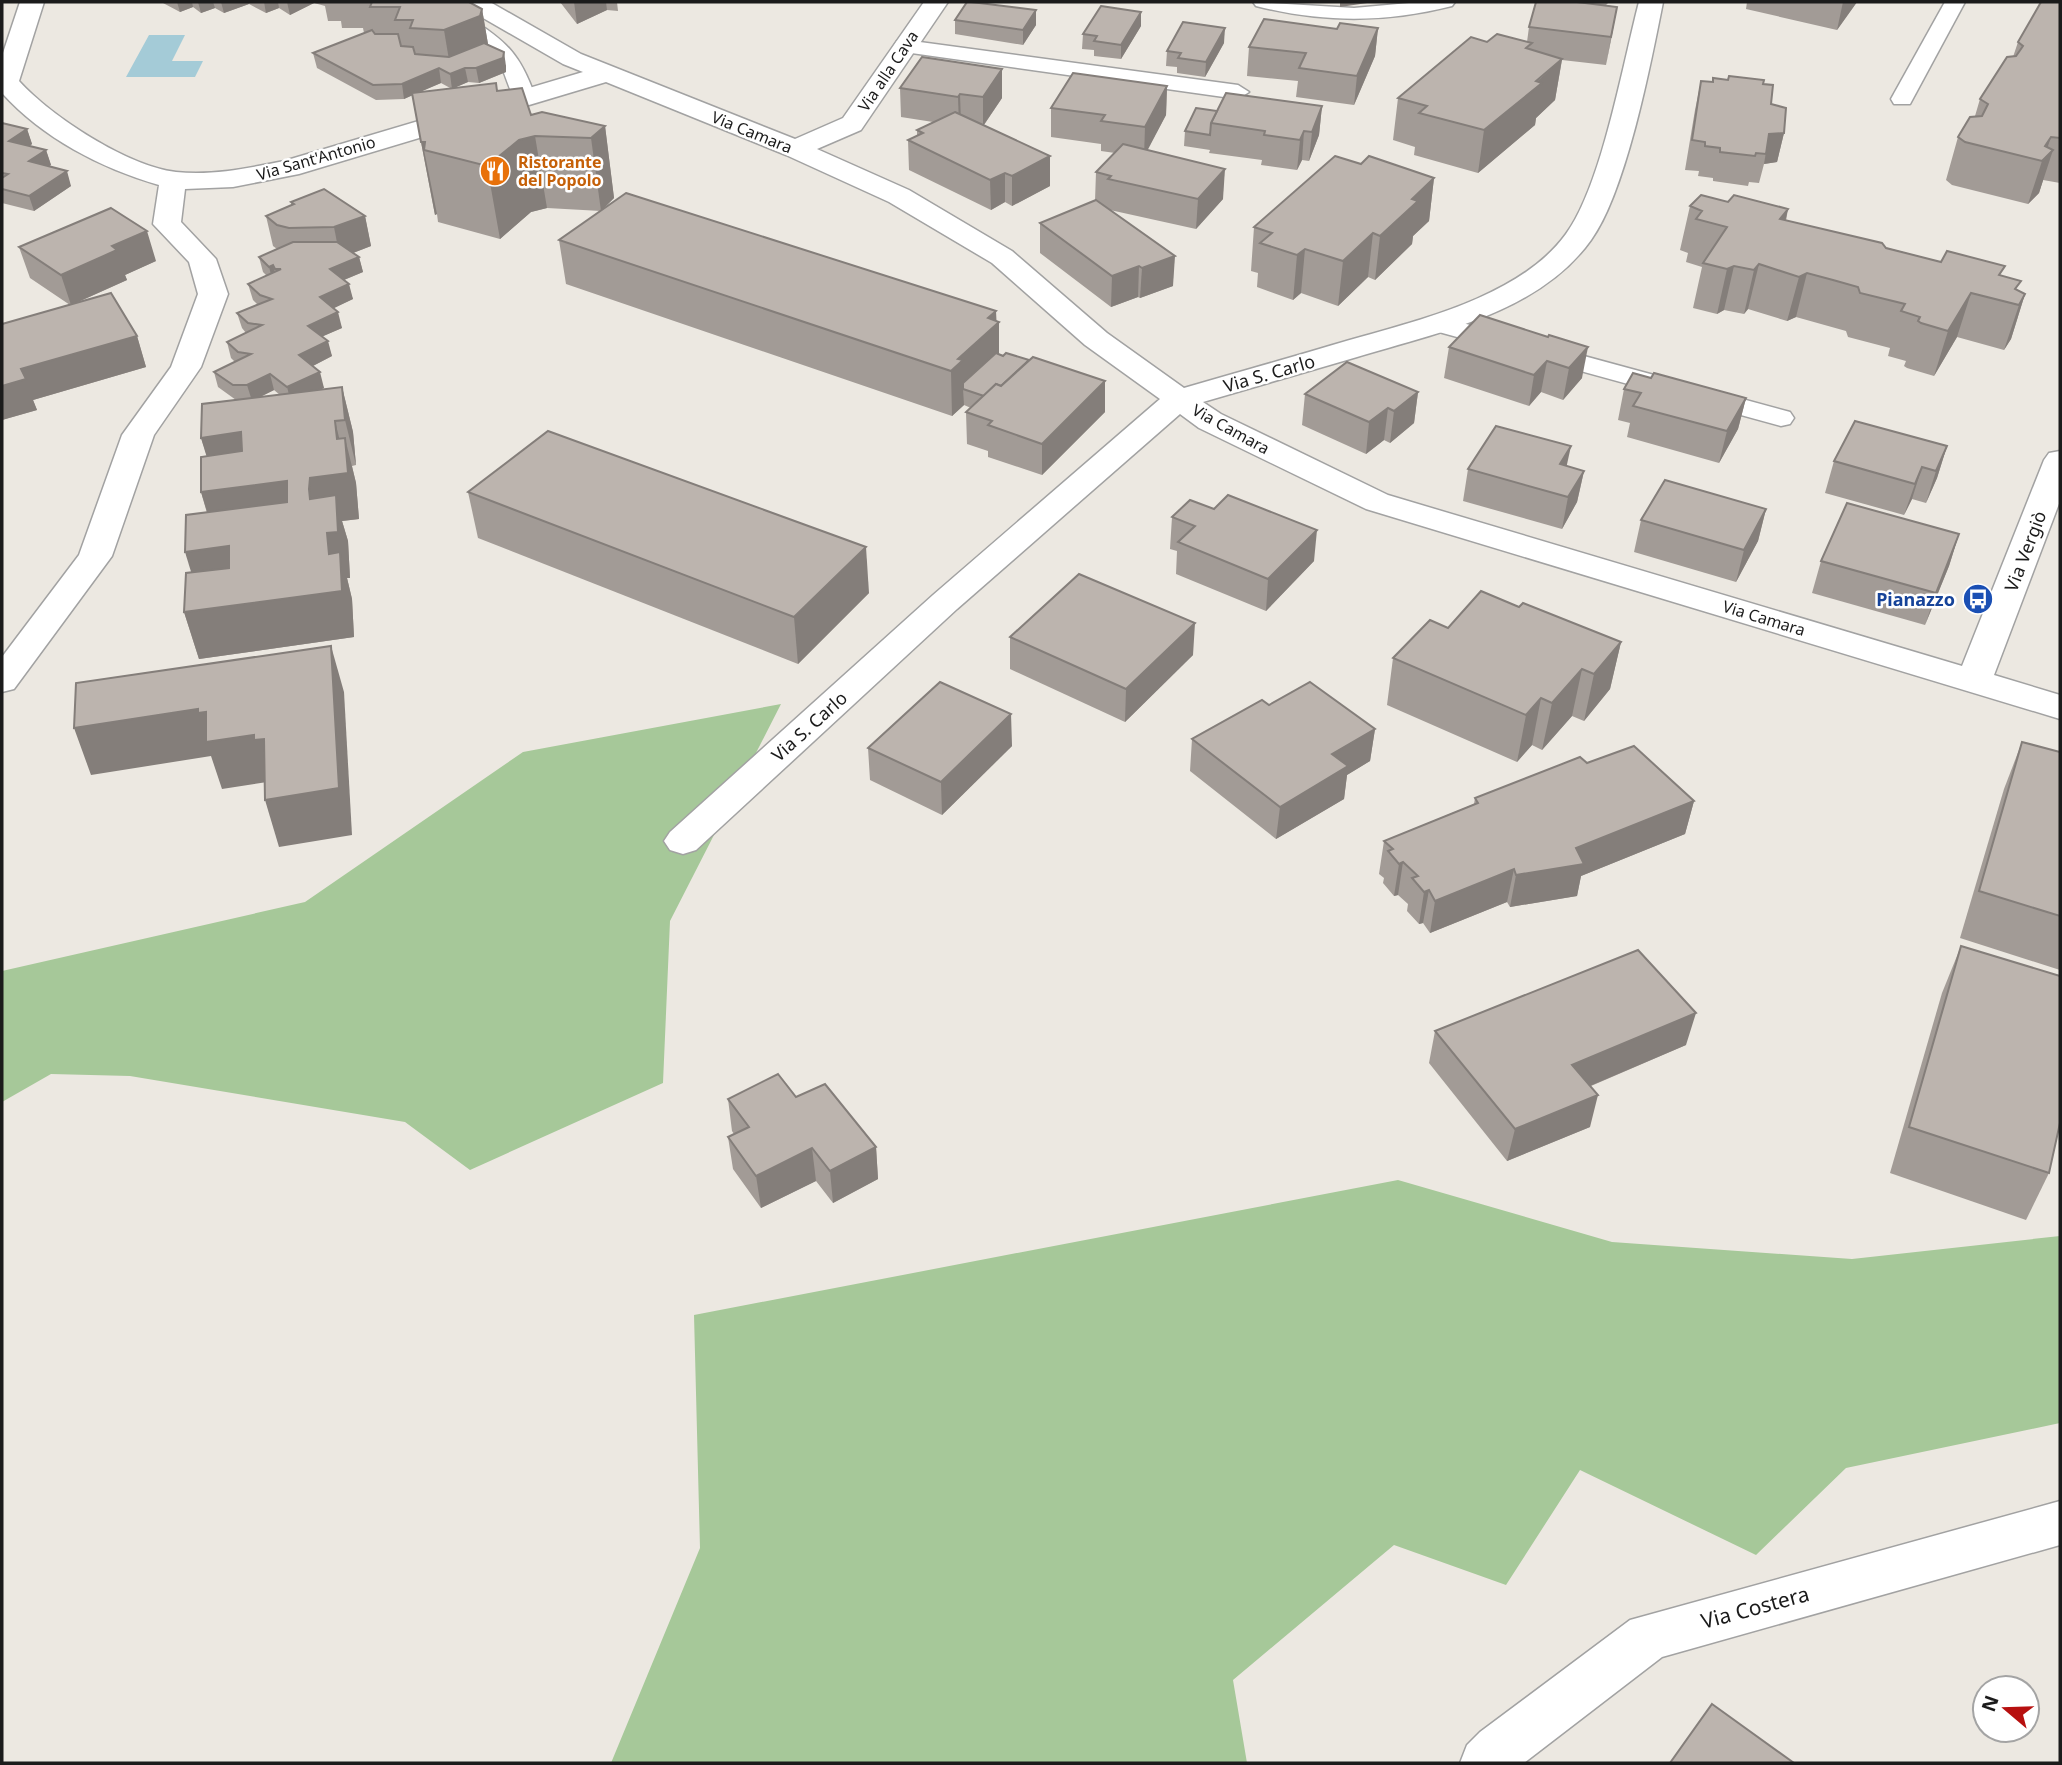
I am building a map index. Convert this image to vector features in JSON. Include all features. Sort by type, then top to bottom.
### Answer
[{"type":"street","points":[[2,681],[95,556],[138,435],[186,367],[214,294],[202,259],[167,223],[173,180],[111,159],[78,143],[24,103],[4,83],[32,2]]},
{"type":"street","name":"Via Camara","points":[[473,2],[522,33],[605,74],[795,149],[900,196],[1002,257],[1096,340],[1210,421],[1377,502],[2060,707]]},
{"type":"street","name":"Via alla Cava","points":[[795,149],[852,124],[936,2]]},
{"type":"street","name":"Via S. Carlo","points":[[683,841],[945,602],[1179,399],[1437,324],[1485,305],[1542,275],[1579,237],[1598,198],[1615,147],[1651,2]]},
{"type":"street","name":"Via Sant'Antonio","points":[[173,180],[242,178],[289,168],[605,74]]},
{"type":"street","name":"Via Vergiò","points":[[1974,681],[2060,460]]},
{"type":"street","name":"Via Costera","points":[[1486,1763],[1499,1750],[1648,1637],[2060,1523]]},
{"type":"lane","points":[[436,2],[503,47],[517,70],[524,96]]},
{"type":"lane","points":[[1263,2],[1297,12],[1350,16],[1445,2]]},
{"type":"lane","points":[[1902,99],[1955,2]]},
{"type":"lane","points":[[905,46],[1238,92]]},
{"type":"lane","points":[[1437,324],[1781,418]]},
{"type":"green space","points":[[781,704],[670,921],[663,1083],[470,1170],[405,1122],[130,1076],[51,1074],[2,1102],[2,971],[305,902],[523,752]]},
{"type":"green space","points":[[1398,1180],[1612,1242],[1852,1259],[2060,1236],[2060,1423],[1846,1468],[1756,1555],[1580,1470],[1506,1585],[1394,1545],[1233,1680],[1247,1763],[611,1763],[700,1548],[694,1315]]},
{"type":"water","points":[[149,35],[185,35],[172,61],[203,61],[195,77],[126,77]]},
{"type":"building","points":[[372,2],[469,2],[482,9],[480,16],[444,30],[410,28],[413,20],[395,20],[400,7],[370,7]]},
{"type":"building","points":[[967,2],[1036,10],[1023,30],[955,20]]},
{"type":"building","points":[[1536,2],[1577,2],[1617,7],[1611,37],[1529,27]]},
{"type":"building","points":[[2041,2],[2060,2],[2060,138],[2051,137],[2045,146],[2053,150],[2042,161],[1965,142],[1958,137],[1970,117],[1982,116],[1988,104],[1980,99],[2007,57],[2016,56],[2023,46],[2018,42]]},
{"type":"building","points":[[1101,6],[1141,12],[1121,45],[1094,41],[1097,36],[1083,34]]},
{"type":"building","points":[[1264,19],[1337,29],[1340,23],[1378,28],[1357,76],[1299,68],[1306,53],[1249,47]]},
{"type":"building","points":[[1183,22],[1225,28],[1206,62],[1178,58],[1181,53],[1167,51]]},
{"type":"building","points":[[372,30],[375,34],[398,34],[401,46],[413,47],[415,54],[449,57],[484,43],[504,52],[503,58],[450,74],[439,68],[402,84],[373,85],[313,53]]},
{"type":"building","points":[[1497,34],[1532,43],[1526,48],[1562,59],[1536,81],[1542,83],[1484,130],[1419,113],[1427,106],[1398,98],[1471,37],[1487,42]]},
{"type":"building","points":[[922,57],[1002,69],[983,97],[960,94],[958,97],[900,88]]},
{"type":"building","points":[[1073,73],[1167,86],[1145,127],[1101,121],[1105,115],[1051,108]]},
{"type":"building","points":[[1729,76],[1764,80],[1763,84],[1773,85],[1771,104],[1786,108],[1784,133],[1769,134],[1766,154],[1756,153],[1755,156],[1720,152],[1720,148],[1705,146],[1705,142],[1692,140],[1701,81],[1713,82],[1713,78],[1728,80]]},
{"type":"building","points":[[496,83],[497,91],[522,88],[531,115],[542,112],[605,126],[591,138],[535,136],[519,140],[487,166],[424,150],[425,142],[421,142],[412,93]]},
{"type":"building","points":[[1226,93],[1322,106],[1312,132],[1304,131],[1300,140],[1264,135],[1265,131],[1211,123]]},
{"type":"building","points":[[1196,108],[1217,111],[1211,123],[1210,135],[1185,131]]},
{"type":"building","points":[[955,112],[1050,156],[1012,176],[1005,173],[990,180],[908,140],[923,133],[917,130]]},
{"type":"building","points":[[2,123],[27,129],[9,141],[46,150],[29,161],[67,171],[29,196],[2,189],[2,178],[8,174],[2,173]]},
{"type":"building","points":[[1123,144],[1225,169],[1198,199],[1108,179],[1111,176],[1096,172]]},
{"type":"building","points":[[1335,156],[1361,164],[1369,156],[1434,178],[1412,199],[1418,201],[1380,236],[1373,233],[1343,261],[1305,249],[1297,255],[1260,243],[1272,233],[1254,227]]},
{"type":"building","points":[[324,189],[365,216],[334,227],[289,228],[277,225],[266,216],[294,204],[291,202]]},
{"type":"building","points":[[626,193],[996,311],[988,318],[999,322],[958,359],[963,360],[951,371],[559,240]]},
{"type":"building","points":[[1701,195],[1728,202],[1734,195],[1788,209],[1780,219],[1882,243],[1886,248],[1941,262],[1947,251],[2005,266],[1999,275],[2021,281],[2015,289],[2025,294],[2019,305],[1971,293],[1948,331],[1921,323],[1918,321],[1920,317],[1901,311],[1905,304],[1860,293],[1858,287],[1833,280],[1807,273],[1799,277],[1759,264],[1754,270],[1734,266],[1727,269],[1703,263],[1727,227],[1696,219],[1702,211],[1690,206]]},
{"type":"building","points":[[1096,200],[1175,256],[1112,276],[1040,223]]},
{"type":"building","points":[[111,208],[147,231],[112,246],[117,250],[61,275],[19,247]]},
{"type":"building","points":[[293,242],[337,242],[359,257],[330,269],[349,284],[320,297],[338,312],[308,326],[328,341],[299,355],[320,372],[287,387],[270,374],[247,385],[233,385],[214,372],[251,354],[238,352],[227,342],[262,325],[248,323],[237,313],[272,299],[260,295],[248,284],[281,269],[275,269],[273,265],[269,267],[259,257]]},
{"type":"building","points":[[111,293],[137,336],[21,369],[26,379],[2,386],[2,324]]},
{"type":"building","points":[[1480,315],[1588,347],[1569,368],[1547,361],[1534,375],[1449,347]]},
{"type":"building","points":[[996,353],[1029,360],[1001,386],[996,384],[984,396],[963,389],[963,383]]},
{"type":"building","points":[[1033,357],[1105,381],[1042,444],[988,425],[992,421],[966,412],[996,384],[1001,386]]},
{"type":"building","points":[[1347,362],[1418,392],[1394,411],[1388,408],[1369,422],[1305,394]]},
{"type":"building","points":[[1633,373],[1651,378],[1654,373],[1746,398],[1727,431],[1633,406],[1641,393],[1624,389]]},
{"type":"building","points":[[342,387],[345,420],[335,421],[337,439],[345,438],[348,473],[310,478],[309,489],[310,499],[336,495],[338,532],[327,533],[329,554],[340,552],[342,591],[184,612],[186,573],[229,568],[229,546],[185,552],[186,515],[287,502],[287,481],[201,492],[201,457],[242,451],[241,432],[201,438],[202,404]]},
{"type":"building","points":[[1855,421],[1947,446],[1936,471],[1922,467],[1915,484],[1834,461]]},
{"type":"building","points":[[1496,426],[1571,446],[1560,464],[1584,471],[1568,497],[1468,469]]},
{"type":"building","points":[[548,431],[866,547],[794,617],[468,492]]},
{"type":"building","points":[[1665,480],[1766,509],[1744,550],[1641,520]]},
{"type":"building","points":[[1228,495],[1317,530],[1268,579],[1178,542],[1195,526],[1172,517],[1190,500],[1214,509]]},
{"type":"building","points":[[1847,503],[1959,534],[1936,593],[1821,561]]},
{"type":"building","points":[[1079,574],[1195,623],[1126,689],[1010,637]]},
{"type":"building","points":[[1481,591],[1519,607],[1523,603],[1621,642],[1594,674],[1582,669],[1552,703],[1541,698],[1526,715],[1393,658],[1430,620],[1448,628]]},
{"type":"building","points":[[331,646],[339,788],[265,800],[264,739],[254,740],[254,735],[206,742],[206,712],[198,713],[198,709],[74,728],[76,683]]},
{"type":"building","points":[[940,682],[1011,714],[941,782],[868,748]]},
{"type":"building","points":[[1310,682],[1375,729],[1332,754],[1348,766],[1280,807],[1192,739],[1262,700],[1269,705]]},
{"type":"building","points":[[2022,742],[2060,752],[2060,916],[1979,891]]},
{"type":"building","points":[[1634,746],[1694,801],[1576,848],[1584,864],[1516,875],[1514,869],[1435,901],[1429,890],[1424,892],[1412,878],[1418,876],[1403,862],[1399,864],[1388,851],[1393,849],[1384,841],[1478,803],[1475,798],[1580,757],[1587,763]]},
{"type":"building","points":[[1961,946],[2060,976],[2060,1123],[2049,1173],[1909,1127]]},
{"type":"building","points":[[1638,950],[1696,1013],[1572,1065],[1598,1095],[1515,1129],[1435,1031]]},
{"type":"building","points":[[778,1074],[796,1097],[825,1084],[876,1147],[830,1171],[812,1148],[756,1176],[728,1137],[749,1127],[728,1099]]},
{"type":"building","points":[[1712,1704],[1794,1763],[1670,1763]]},
{"type":"place","name":"Ristorante del Popolo","points":[[495,171]]},
{"type":"place","name":"Pianazzo","points":[[1978,599]]}]
